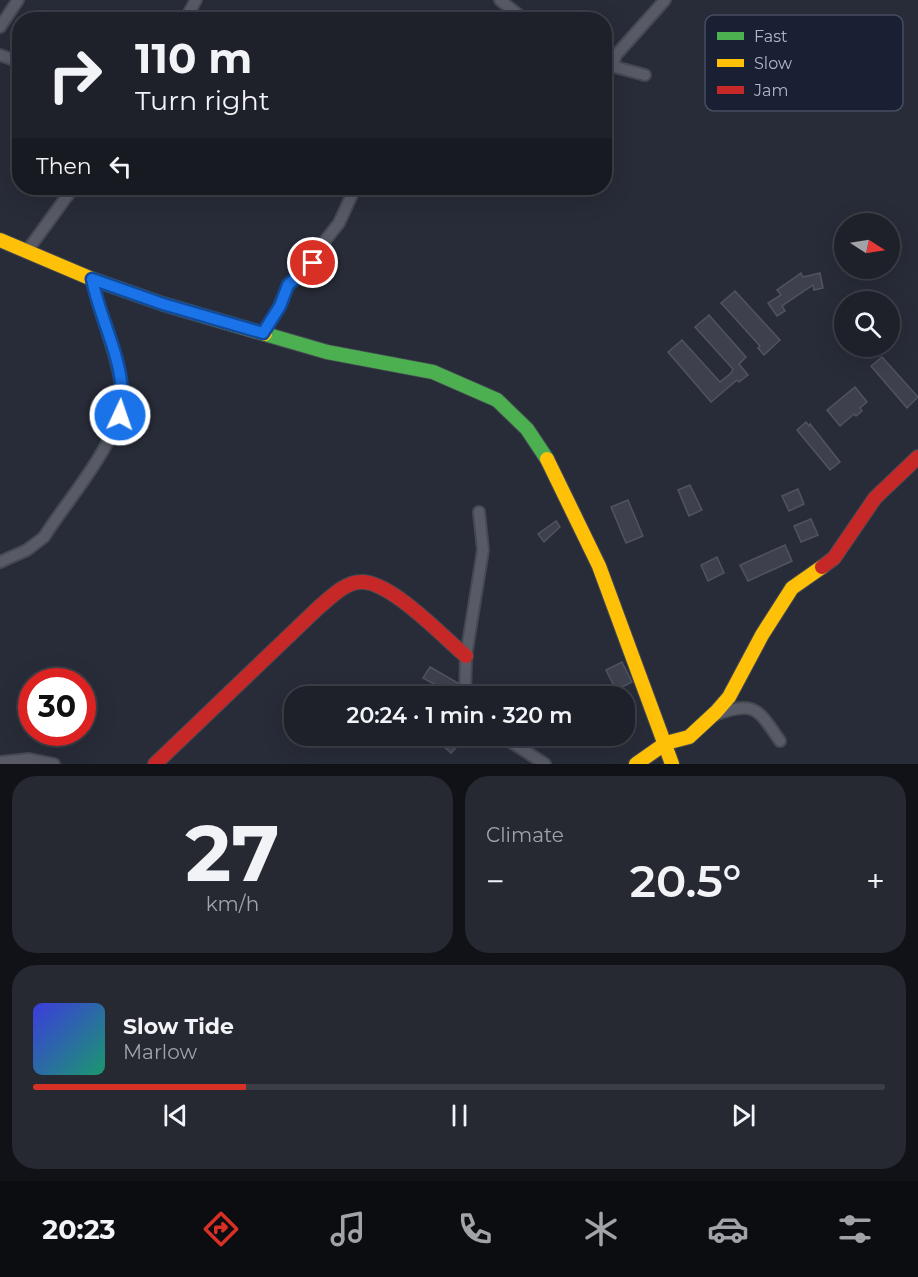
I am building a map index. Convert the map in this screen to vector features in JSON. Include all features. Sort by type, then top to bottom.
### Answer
[{"type":"street","points":[[0,27],[18,0]]},
{"type":"street","points":[[500,0],[515,12]]},
{"type":"street","points":[[612,60],[665,0]]},
{"type":"street","points":[[612,65],[645,75]]},
{"type":"street","points":[[27,251],[68,195]]},
{"type":"street","points":[[263,333],[280,306],[288,285],[309,268],[324,242],[339,223],[352,195]]},
{"type":"street","points":[[0,240],[92,279],[163,304],[327,352],[446,376],[497,400],[523,424],[546,457],[599,566],[672,764]]},
{"type":"street","points":[[0,562],[27,550],[44,537],[117,428],[123,402],[121,383],[92,279]]},
{"type":"street","points":[[636,764],[666,743],[689,737],[712,717],[729,697],[762,635],[792,588],[834,558],[875,498],[918,457]]},
{"type":"street","points":[[465,686],[466,656],[483,550],[479,512]]},
{"type":"street","points":[[155,764],[318,608],[352,583],[372,583],[385,588],[466,656]]},
{"type":"street","points":[[712,717],[731,709],[754,708],[761,713],[780,741]]},
{"type":"street","points":[[517,746],[545,764]]},
{"type":"street","points":[[0,762],[29,759],[54,764]]},
{"type":"building","points":[[801,273],[803,277],[820,273],[823,288],[814,290],[813,285],[782,306],[785,311],[777,316],[768,303],[781,295],[777,290]]},
{"type":"building","points":[[735,291],[780,340],[764,355],[758,348],[760,346],[721,303]]},
{"type":"building","points":[[709,315],[746,357],[739,364],[748,375],[739,382],[737,380],[711,402],[668,352],[682,340],[720,382],[731,373],[733,369],[695,327]]},
{"type":"building","points":[[882,357],[918,397],[907,408],[871,366]]},
{"type":"building","points":[[855,387],[867,402],[860,408],[862,411],[856,416],[854,414],[840,426],[827,410]]},
{"type":"building","points":[[806,422],[840,462],[830,470],[797,430]]},
{"type":"building","points":[[690,485],[702,510],[689,516],[678,490]]},
{"type":"building","points":[[798,489],[804,504],[789,511],[782,496]]},
{"type":"building","points":[[628,500],[643,536],[626,543],[611,507]]},
{"type":"building","points":[[811,519],[818,535],[801,542],[794,526]]},
{"type":"building","points":[[556,521],[560,527],[544,542],[538,534]]},
{"type":"building","points":[[785,545],[792,561],[748,581],[740,565]]},
{"type":"building","points":[[717,557],[724,573],[708,581],[701,565]]},
{"type":"building","points":[[622,662],[632,682],[624,686],[614,686],[606,670]]},
{"type":"building","points":[[430,667],[458,683],[457,686],[438,686],[423,678]]},
{"type":"building","points":[[443,746],[458,746],[451,753]]},
{"type":"traffic: fast","points":[[265,334],[327,352],[433,372],[497,400],[527,429],[547,459]]},
{"type":"traffic: slow","points":[[0,240],[92,279],[163,304],[265,334]]},
{"type":"traffic: slow","points":[[547,459],[599,566],[672,764]]},
{"type":"traffic: slow","points":[[636,764],[666,743],[689,737],[716,712],[729,697],[762,635],[792,588],[822,567]]},
{"type":"traffic: jam","points":[[822,567],[834,558],[875,498],[918,457]]},
{"type":"traffic: jam","points":[[155,764],[318,608],[349,585],[361,582],[387,590],[466,656]]},
{"type":"route","points":[[120,415],[123,402],[121,383],[92,279],[163,304],[263,333],[280,306],[288,285],[313,263]]}]
